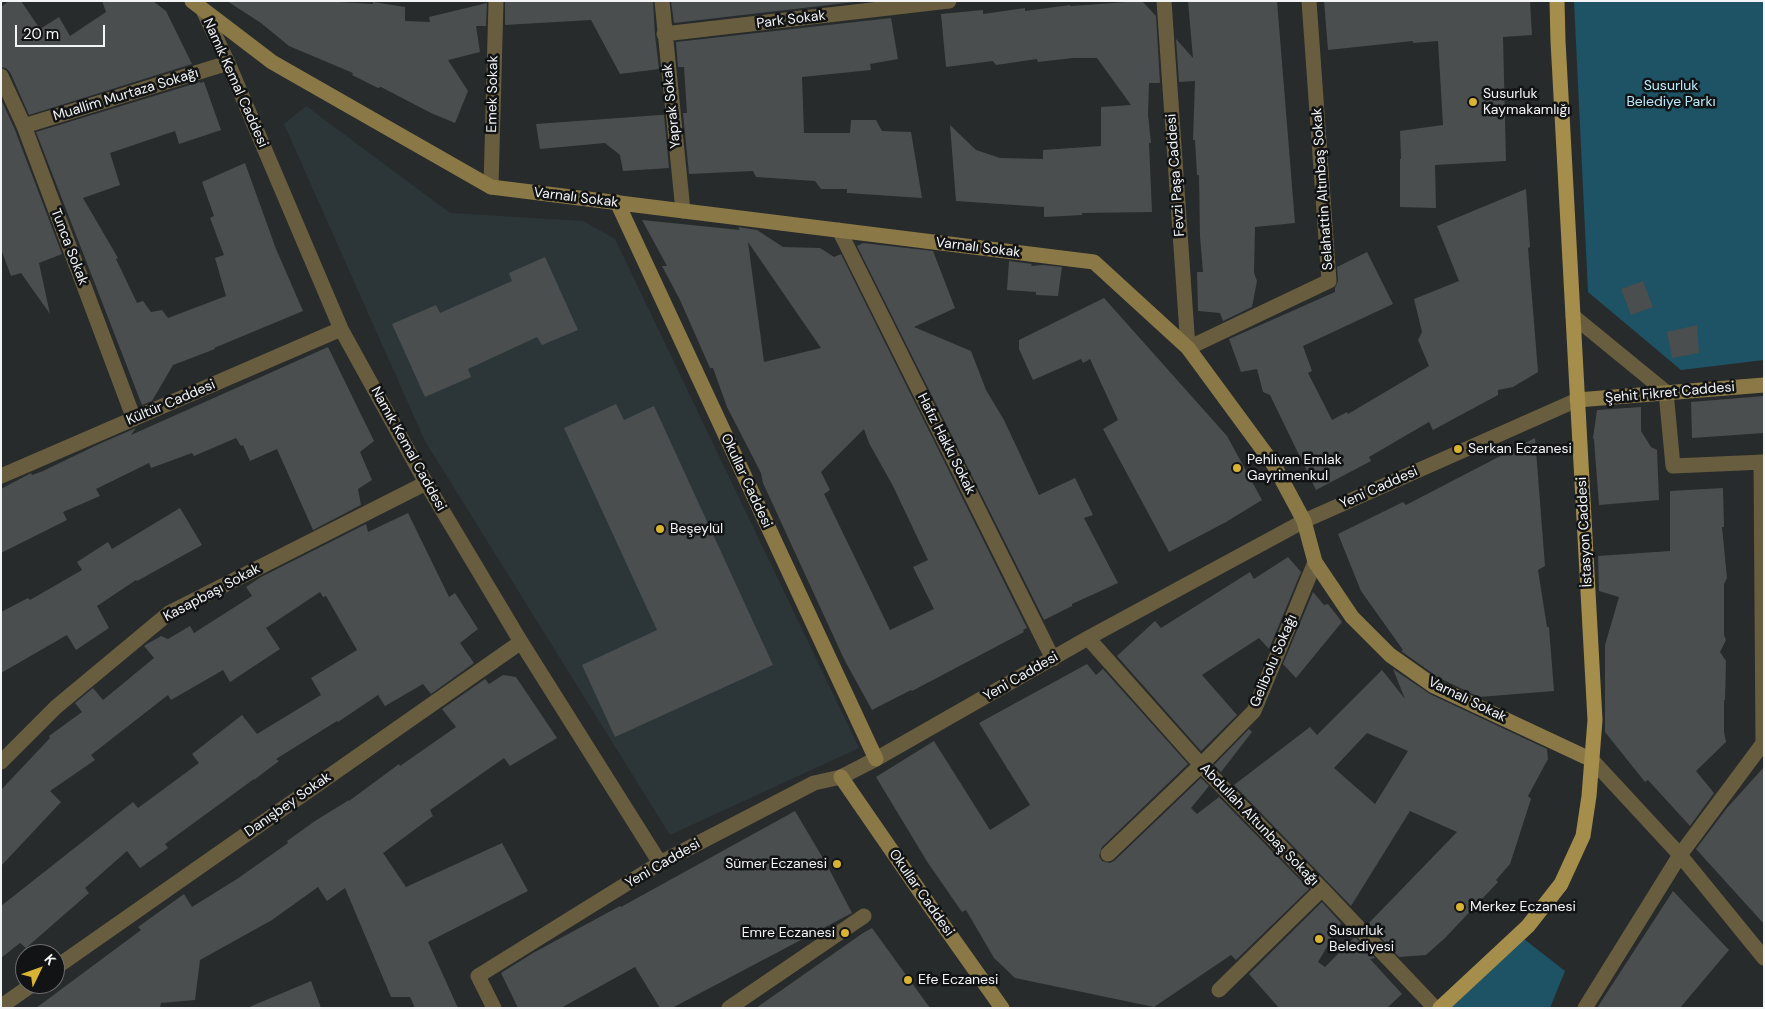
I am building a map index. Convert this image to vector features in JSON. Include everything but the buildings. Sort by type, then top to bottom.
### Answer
[{"type":"main road","name":"İstasyon Caddesi","points":[[1440,1008],[1528,926],[1561,884],[1583,836],[1592,760],[1595,720],[1557,1]]},
{"type":"street","name":"Emek Sokak","points":[[491,187],[496,1]]},
{"type":"street","name":"Yaprak Sokak","points":[[662,1],[684,211]]},
{"type":"street","name":"Park Sokak","points":[[664,34],[949,1]]},
{"type":"street","name":"Fevzi Paşa Caddesi","points":[[1164,1],[1188,348]]},
{"type":"street","name":"Selahattin Altınbaş Sokak","points":[[1188,348],[1329,281],[1309,1]]},
{"type":"street","name":"Varnalı Sokak","points":[[198,5],[272,62],[491,187],[1094,262],[1188,348],[1274,465],[1304,521],[1315,562],[1352,617],[1390,655],[1434,686],[1592,760]]},
{"type":"street","name":"Namık Kemal Caddesi","points":[[198,5],[228,63],[341,329],[426,483],[520,642],[660,864]]},
{"type":"street","name":"Muallim Murtaza Sokağı","points":[[24,126],[228,63]]},
{"type":"street","name":"Tunca Sokak","points":[[1,76],[24,126],[134,419]]},
{"type":"street","name":"Okullar Caddesi","points":[[617,202],[876,759]]},
{"type":"street","name":"Hafız Hakkı Sokak","points":[[839,230],[1053,659]]},
{"type":"street","points":[[1573,316],[1666,392],[1674,466],[1762,462],[1764,742],[1680,855],[1585,1008]]},
{"type":"street","name":"Kültür Caddesi","points":[[1,476],[341,329]]},
{"type":"street","name":"Şehit Fikret Caddesi","points":[[1577,400],[1764,385]]},
{"type":"street","name":"Yeni Caddesi","points":[[494,1008],[478,976],[660,864],[814,783],[841,777],[876,759],[1088,638],[1304,521],[1577,400]]},
{"type":"street","name":"Kasapbaşı Sokak","points":[[1,762],[56,707],[169,614],[426,483]]},
{"type":"street","name":"Gelibolu Sokağı","points":[[1108,854],[1254,711],[1315,562]]},
{"type":"street","name":"Abdullah Altunbaş Sokağı","points":[[1088,638],[1201,765],[1435,1008]]},
{"type":"street","name":"Danışbey Sokak","points":[[65,961],[520,642]]},
{"type":"street","points":[[1592,760],[1680,855],[1764,958]]},
{"type":"street","name":"Okullar Caddesi","points":[[841,777],[1002,1008]]},
{"type":"street","points":[[1218,990],[1322,889]]},
{"type":"street","points":[[729,1008],[864,916]]},
{"type":"street","points":[[5,1001],[17,994]]},
{"type":"shaded area","points":[[306,106],[450,213],[583,221],[615,239],[859,748],[670,835],[425,441],[284,124]]},
{"type":"green space","name":"Susurluk Belediye Parkı","points":[[1574,1],[1764,1],[1764,360],[1681,370],[1588,292]]},
{"type":"green space","points":[[1524,939],[1565,971],[1550,1008],[1451,1008]]},
{"type":"place","name":"Susurluk Kaymakamlığı","points":[[1473,102]]},
{"type":"place","name":"Serkan Eczanesi","points":[[1458,449]]},
{"type":"place","name":"Pehlivan Emlak Gayrimenkul","points":[[1237,468]]},
{"type":"place","name":"Beşeylül","points":[[660,529]]},
{"type":"place","name":"Sümer Eczanesi","points":[[837,864]]},
{"type":"place","name":"Merkez Eczanesi","points":[[1460,907]]},
{"type":"place","name":"Emre Eczanesi","points":[[845,933]]},
{"type":"place","name":"Susurluk Belediyesi","points":[[1319,939]]},
{"type":"place","name":"Efe Eczanesi","points":[[908,980]]}]
